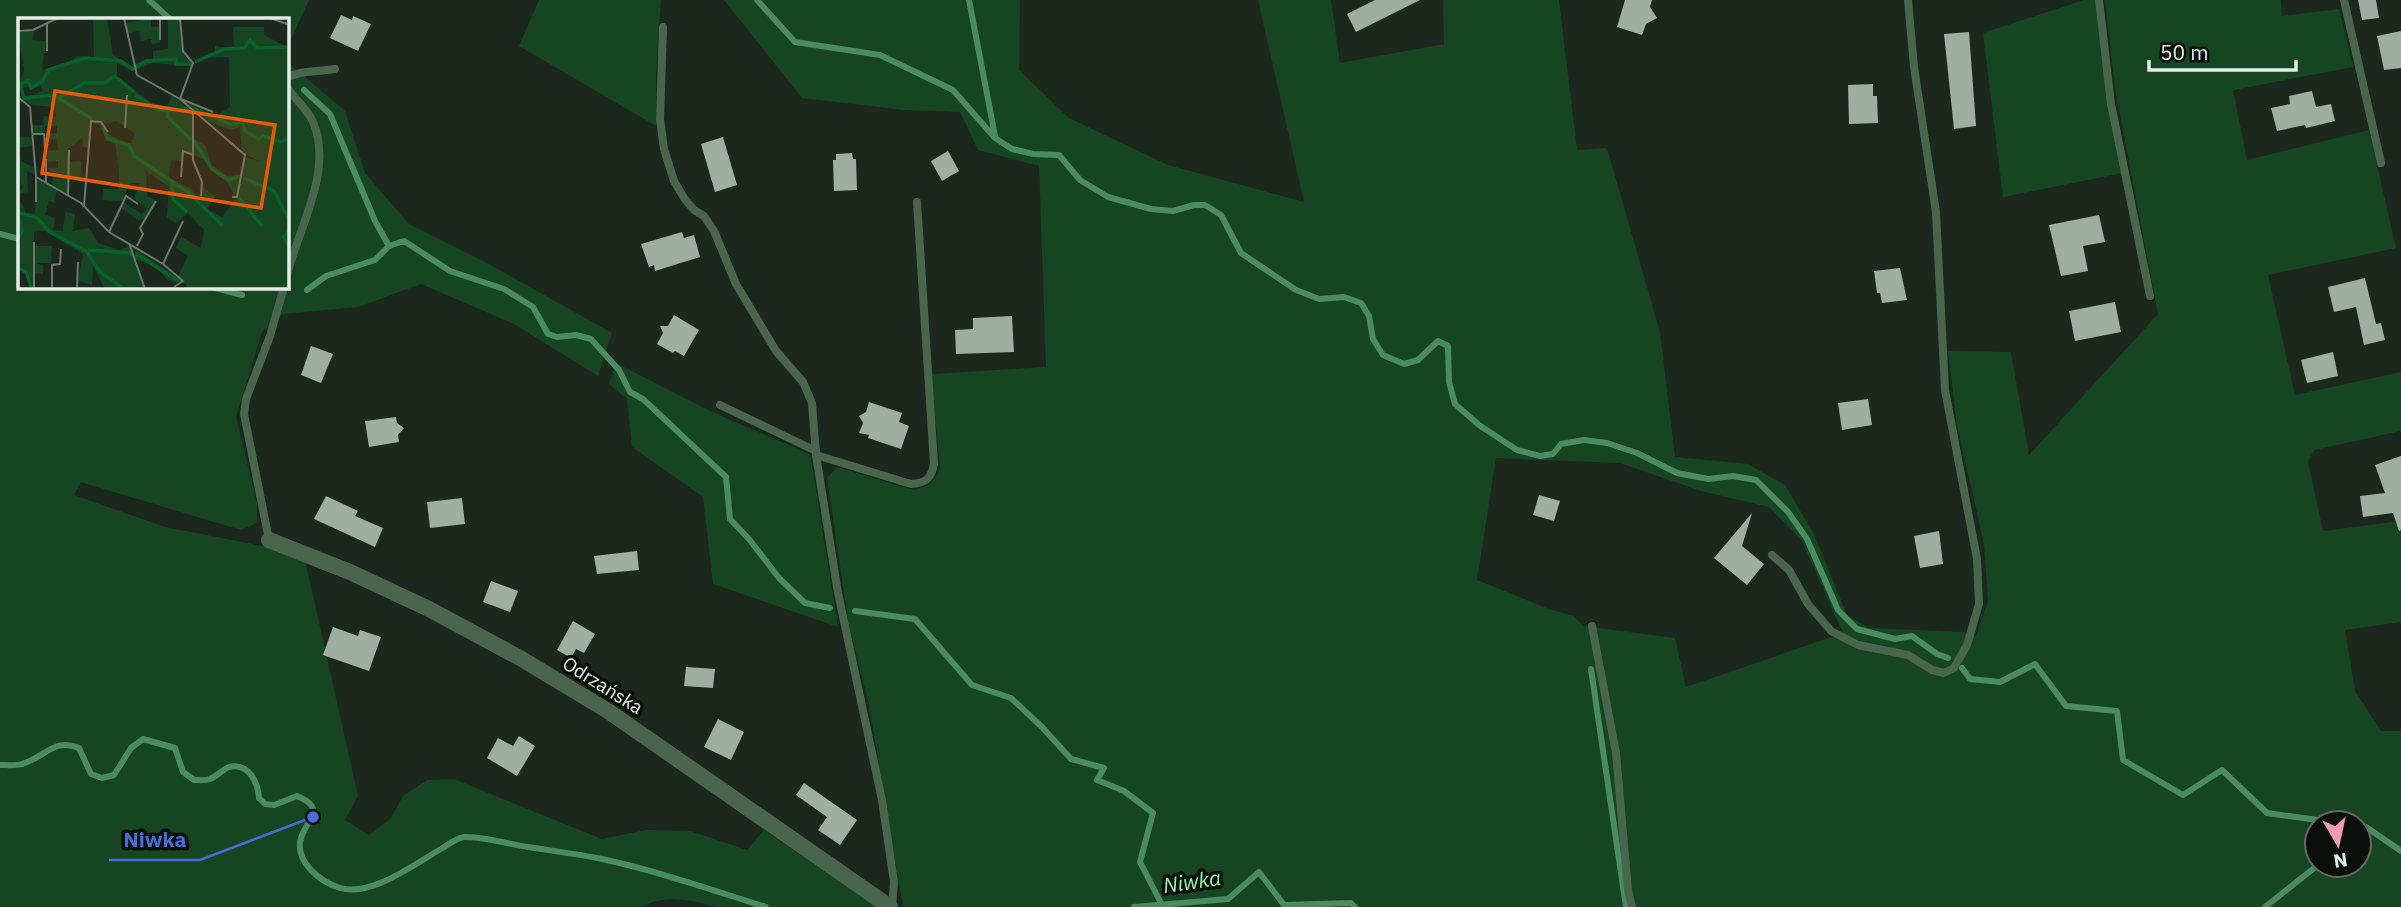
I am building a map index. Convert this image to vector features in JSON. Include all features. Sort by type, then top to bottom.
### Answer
[{"type":"street","name":"Odrzańska","points":[[269,540],[350,572],[429,609],[520,658],[608,711],[891,907]]},
{"type":"lane","points":[[1772,555],[1789,570],[1808,604],[1831,631],[1858,645],[1909,655],[1932,670],[1944,673],[1954,668],[1967,645],[1979,604],[1977,559],[1945,390],[1936,212],[1914,67],[1908,0]]},
{"type":"lane","points":[[2099,0],[2111,104],[2150,296]]},
{"type":"lane","points":[[2344,0],[2381,163]]},
{"type":"lane","points":[[663,27],[660,119],[664,149],[674,181],[684,198],[694,210],[704,216],[714,231],[736,284],[776,351],[809,393],[838,593],[882,800],[894,882],[891,907]]},
{"type":"lane","points":[[289,76],[293,73],[335,69]]},
{"type":"lane","points":[[289,89],[314,124],[318,145],[316,183],[310,210],[289,266]]},
{"type":"lane","points":[[720,405],[816,453],[911,484],[923,483],[931,476],[934,464],[917,202]]},
{"type":"lane","points":[[269,540],[244,414],[246,399],[270,335],[283,289]]},
{"type":"lane","points":[[1592,626],[1616,753],[1628,890],[1632,907]]},
{"type":"green space","points":[[0,0],[309,0],[289,44],[289,18],[18,18],[18,289],[289,289],[289,60],[290,64],[345,111],[365,173],[409,224],[485,262],[612,333],[598,376],[514,324],[421,284],[358,307],[283,314],[262,332],[236,417],[257,503],[257,523],[241,530],[81,482],[74,495],[165,527],[267,547],[305,560],[358,796],[345,820],[369,835],[391,818],[403,796],[427,780],[454,779],[602,839],[646,830],[690,831],[747,850],[764,830],[877,907],[715,907],[688,900],[668,899],[643,907],[0,907]]},
{"type":"green space","points":[[539,0],[661,0],[656,70],[656,126],[519,46]]},
{"type":"green space","points":[[724,0],[1020,0],[1019,70],[1069,118],[1168,165],[1304,202],[1258,0],[1331,0],[1340,63],[1444,44],[1443,0],[1559,0],[1577,150],[1607,148],[1660,332],[1675,457],[1748,464],[1785,485],[1814,534],[1847,615],[1869,628],[1964,632],[1976,636],[1988,601],[1984,544],[1957,425],[1948,351],[2011,352],[2029,455],[2158,314],[2115,88],[2105,0],[2281,0],[2282,16],[2339,9],[2353,67],[2233,90],[2247,160],[2369,130],[2396,248],[2268,275],[2295,395],[2401,372],[2401,431],[2314,450],[2308,462],[2323,531],[2401,521],[2401,622],[2345,630],[2355,691],[2381,731],[2401,731],[2401,907],[903,907],[869,705],[849,626],[827,478],[837,467],[913,490],[927,485],[934,480],[940,467],[931,374],[1046,367],[1039,166],[978,150],[960,112],[904,110],[802,98]],"holes":[[[1496,458],[1620,463],[1701,491],[1769,507],[1802,541],[1843,633],[1686,687],[1675,638],[1583,626],[1574,616],[1549,609],[1477,580]]]},
{"type":"green space","points":[[2084,0],[2096,0],[2122,173],[2003,197],[1983,33]]},
{"type":"green space","points":[[616,363],[710,411],[809,454],[838,627],[713,584],[703,497],[632,447],[627,399],[609,384]]},
{"type":"building","points":[[1375,0],[1420,0],[1356,32],[1347,14]]},
{"type":"building","points":[[1625,0],[1652,0],[1650,7],[1657,18],[1646,24],[1642,35],[1617,27]]},
{"type":"building","points":[[2358,0],[2376,0],[2379,18],[2362,20]]},
{"type":"building","points":[[341,15],[352,20],[353,16],[371,24],[358,51],[330,38]]},
{"type":"building","points":[[2401,31],[2401,68],[2384,70],[2377,36]]},
{"type":"building","points":[[1969,32],[1976,126],[1954,129],[1944,34]]},
{"type":"building","points":[[1873,84],[1873,96],[1877,96],[1878,123],[1849,124],[1848,85]]},
{"type":"building","points":[[2312,91],[2316,107],[2331,104],[2335,121],[2277,131],[2271,108],[2290,104],[2289,96]]},
{"type":"building","points":[[723,137],[737,185],[715,192],[701,144]]},
{"type":"building","points":[[948,151],[959,171],[942,181],[931,161]]},
{"type":"building","points":[[852,153],[853,159],[856,159],[857,190],[834,191],[833,160],[836,160],[836,154]]},
{"type":"building","points":[[2099,215],[2105,242],[2083,246],[2088,271],[2061,276],[2049,225]]},
{"type":"building","points":[[682,232],[684,238],[694,235],[700,257],[655,271],[654,265],[649,267],[641,244]]},
{"type":"building","points":[[1900,268],[1907,300],[1882,303],[1880,293],[1877,293],[1874,271]]},
{"type":"building","points":[[2365,278],[2376,324],[2381,323],[2385,340],[2364,345],[2356,307],[2334,312],[2328,287]]},
{"type":"building","points":[[2115,302],[2121,332],[2075,341],[2069,311]]},
{"type":"building","points":[[674,315],[699,330],[684,356],[657,344],[663,333],[660,326],[668,326]]},
{"type":"building","points":[[1012,316],[1014,352],[956,354],[955,330],[973,329],[973,318]]},
{"type":"building","points":[[311,346],[333,354],[321,383],[301,375]]},
{"type":"building","points":[[2333,352],[2338,376],[2307,383],[2301,360]]},
{"type":"building","points":[[1868,399],[1872,425],[1842,430],[1838,403]]},
{"type":"building","points":[[869,402],[902,413],[899,422],[909,426],[901,449],[859,433],[863,423],[859,416],[866,412]]},
{"type":"building","points":[[396,417],[397,423],[404,428],[398,435],[399,442],[369,447],[365,421]]},
{"type":"building","points":[[2401,456],[2399,531],[2393,513],[2363,517],[2360,496],[2385,493],[2375,465]]},
{"type":"building","points":[[1539,495],[1560,501],[1554,521],[1533,515]]},
{"type":"building","points":[[326,496],[358,511],[355,516],[383,528],[375,547],[314,519]]},
{"type":"building","points":[[462,498],[465,524],[430,528],[427,502]]},
{"type":"building","points":[[1752,513],[1742,546],[1764,564],[1747,585],[1714,558]]},
{"type":"building","points":[[1939,531],[1943,564],[1920,568],[1914,536]]},
{"type":"building","points":[[637,551],[639,570],[597,574],[594,556]]},
{"type":"building","points":[[491,581],[518,591],[510,612],[483,602]]},
{"type":"building","points":[[573,621],[595,634],[584,653],[576,649],[571,658],[557,650]]},
{"type":"building","points":[[333,627],[358,636],[360,630],[381,637],[369,671],[323,655]]},
{"type":"building","points":[[686,667],[715,669],[713,688],[684,686]]},
{"type":"building","points":[[718,719],[744,732],[731,760],[704,747]]},
{"type":"building","points":[[519,736],[535,746],[517,776],[487,758],[498,738],[513,746]]},
{"type":"building","points":[[804,783],[857,820],[840,845],[818,830],[827,817],[796,795]]},
{"type":"waterway","points":[[149,0],[169,18]]},
{"type":"waterway","points":[[757,0],[795,42],[880,55],[953,90],[995,138],[1012,149],[1033,154],[1059,155],[1080,180],[1108,197],[1151,209],[1173,211],[1205,205],[1221,215],[1241,253],[1296,290],[1319,299],[1344,297],[1361,303],[1369,316],[1373,339],[1383,355],[1404,364],[1418,360],[1438,341],[1448,346],[1449,382],[1455,404],[1479,425],[1517,450],[1540,456],[1553,454],[1561,444],[1584,440],[1607,443],[1637,453],[1677,473],[1708,479],[1733,476],[1756,480],[1788,512],[1807,539],[1838,610],[1857,629],[1895,639],[1912,636],[1937,654],[1948,658]]},
{"type":"waterway","points":[[969,0],[995,136]]},
{"type":"waterway","points":[[304,90],[330,114],[375,221],[389,246]]},
{"type":"waterway","points":[[0,234],[18,239]]},
{"type":"waterway","points":[[307,290],[326,276],[375,260],[389,246],[404,241],[450,271],[504,289],[533,307],[548,334],[557,337],[576,335],[591,339],[619,370],[630,392],[643,399],[726,477],[730,519],[779,578],[805,603],[830,608]]},
{"type":"waterway","points":[[220,289],[242,295]]},
{"type":"waterway","points":[[855,611],[915,619],[972,685],[1011,698],[1071,759],[1104,768],[1097,780],[1124,791],[1153,813],[1140,862],[1161,903]]},
{"type":"waterway","points":[[1962,668],[1970,679],[2000,682],[2035,664],[2066,706],[2117,711],[2123,760],[2183,795],[2222,770],[2267,813],[2303,818]]},
{"type":"waterway","points":[[1591,669],[1626,907]]},
{"type":"waterway","name":"Niwka","points":[[0,765],[22,764],[56,747],[70,745],[79,748],[91,774],[102,778],[114,775],[131,748],[143,739],[175,748],[183,772],[194,780],[210,779],[229,767],[242,768],[251,775],[259,798],[265,804],[274,805],[297,796],[311,805],[312,814],[301,838],[301,855],[317,876],[340,888],[352,890],[379,884],[456,840],[473,837],[623,864],[766,907]]},
{"type":"waterway","name":"Niwka","points":[[2373,832],[2401,851]]},
{"type":"waterway","name":"Niwka","points":[[1134,907],[1228,899],[1259,872],[1284,905],[1351,903],[1355,907]]},
{"type":"waterway","name":"Niwka","points":[[2265,907],[2303,877]]},
{"type":"place","name":"Niwka","points":[[313,817]]}]
